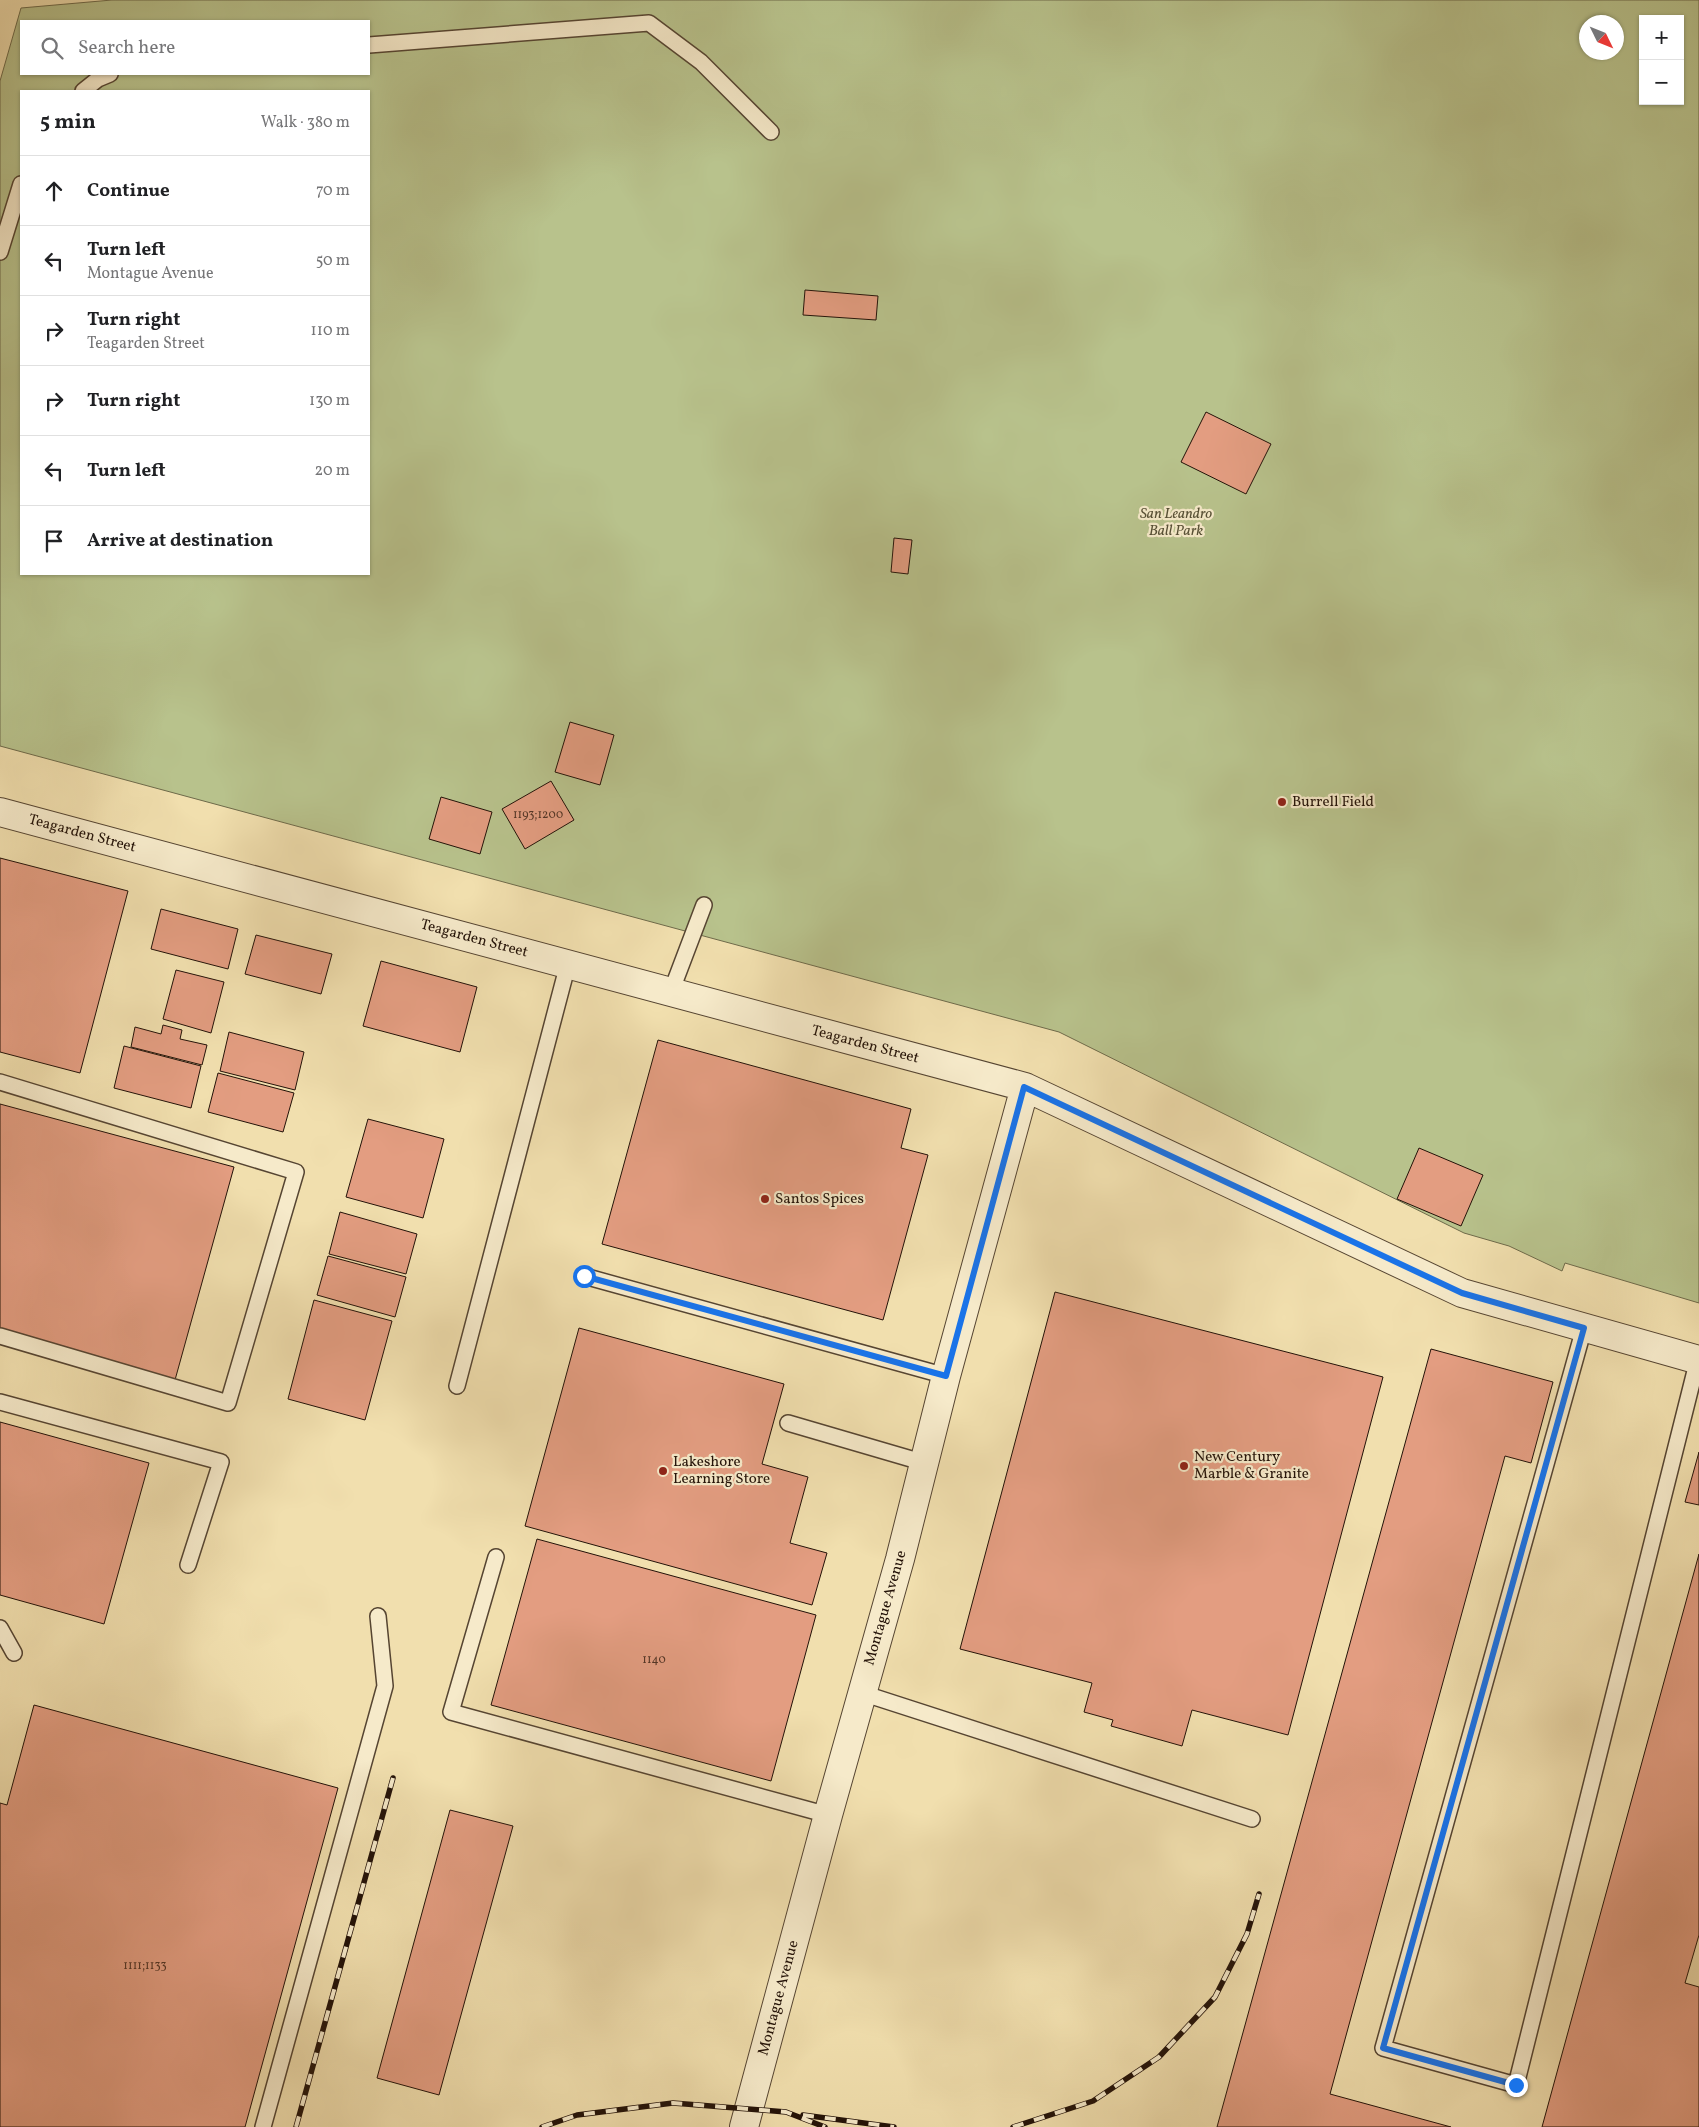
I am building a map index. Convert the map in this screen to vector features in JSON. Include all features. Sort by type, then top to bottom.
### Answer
[{"type":"street","name":"Teagarden Street","points":[[0,812],[1024,1087],[1462,1293],[1699,1360]]},
{"type":"street","name":"Montague Avenue","points":[[744,2127],[925,1463],[946,1376],[1024,1087]]},
{"type":"lane","points":[[370,45],[649,23],[701,62],[771,132]]},
{"type":"lane","points":[[84,90],[98,79],[108,75]]},
{"type":"lane","points":[[0,252],[20,187]]},
{"type":"lane","points":[[671,992],[704,905]]},
{"type":"lane","points":[[457,1386],[568,964]]},
{"type":"lane","points":[[0,1082],[296,1172],[228,1403],[0,1336]]},
{"type":"lane","points":[[584,1276],[946,1376]]},
{"type":"lane","points":[[1584,1328],[1383,2048],[1516,2085],[1699,1360]]},
{"type":"lane","points":[[0,1402],[220,1462],[188,1565]]},
{"type":"lane","points":[[788,1423],[925,1463]]},
{"type":"lane","points":[[496,1557],[451,1712],[828,1815]]},
{"type":"lane","points":[[263,2127],[385,1686],[378,1616]]},
{"type":"lane","points":[[0,1628],[14,1653]]},
{"type":"lane","points":[[862,1692],[1252,1819]]},
{"type":"green space","name":"San Leandro Ball Park","points":[[112,0],[1699,0],[1699,1303],[1565,1263],[1562,1271],[1509,1246],[1464,1233],[1059,1032],[0,746],[0,81],[21,8]]},
{"type":"building","points":[[805,290],[878,296],[876,320],[803,315]]},
{"type":"building","points":[[1206,412],[1271,444],[1246,494],[1181,462]]},
{"type":"building","points":[[894,538],[912,540],[908,574],[891,572]]},
{"type":"building","points":[[570,722],[614,735],[600,785],[555,772]]},
{"type":"building","points":[[551,781],[574,820],[525,849],[502,809]]},
{"type":"building","points":[[441,797],[492,812],[480,854],[429,839]]},
{"type":"building","points":[[0,858],[128,891],[80,1073],[0,1052]]},
{"type":"building","points":[[161,909],[238,929],[228,969],[151,949]]},
{"type":"building","points":[[256,935],[332,954],[321,994],[245,974]]},
{"type":"building","points":[[381,961],[477,987],[460,1052],[363,1026]]},
{"type":"building","points":[[176,970],[224,982],[211,1033],[163,1019]]},
{"type":"building","points":[[163,1025],[182,1030],[180,1039],[207,1045],[202,1065],[131,1047],[135,1027],[161,1034]]},
{"type":"building","points":[[229,1032],[304,1052],[295,1090],[220,1071]]},
{"type":"building","name":"Santos Spices","points":[[658,1040],[911,1109],[901,1148],[928,1155],[883,1320],[602,1244]]},
{"type":"building","points":[[124,1046],[201,1066],[191,1108],[114,1088]]},
{"type":"building","points":[[218,1073],[294,1093],[283,1132],[208,1112]]},
{"type":"building","points":[[0,1104],[234,1167],[175,1380],[0,1333]]},
{"type":"building","points":[[368,1119],[444,1139],[423,1218],[346,1197]]},
{"type":"building","points":[[1419,1148],[1483,1175],[1461,1226],[1397,1199]]},
{"type":"building","points":[[340,1212],[417,1234],[406,1274],[329,1254]]},
{"type":"building","points":[[328,1256],[406,1277],[395,1317],[317,1295]]},
{"type":"building","name":"New Century Marble & Granite","points":[[1055,1292],[1383,1377],[1288,1735],[1192,1710],[1182,1746],[1111,1726],[1113,1720],[1084,1712],[1092,1683],[960,1649]]},
{"type":"building","points":[[314,1300],[392,1321],[365,1420],[288,1399]]},
{"type":"building","name":"Lakeshore Learning Store","points":[[579,1328],[784,1384],[762,1464],[808,1477],[790,1543],[827,1553],[812,1605],[525,1526]]},
{"type":"building","points":[[1431,1349],[1553,1382],[1531,1463],[1505,1456],[1330,2094],[1451,2127],[1217,2127]]},
{"type":"building","points":[[0,1422],[149,1463],[104,1624],[0,1595]]},
{"type":"building","points":[[1699,1452],[1699,1505],[1685,1502]]},
{"type":"building","points":[[537,1539],[816,1615],[771,1781],[491,1705]]},
{"type":"building","points":[[1699,1554],[1699,1935],[1685,1983],[1699,1987],[1699,2127],[1542,2127]]},
{"type":"building","points":[[34,1705],[338,1788],[245,2127],[0,2127],[0,1803],[7,1805]]},
{"type":"building","points":[[450,1810],[513,1826],[439,2095],[377,2078]]},
{"type":"railway","points":[[296,2127],[393,1778]]},
{"type":"railway","points":[[1013,2127],[1093,2101],[1159,2057],[1215,1997],[1247,1934],[1259,1894]]},
{"type":"railway","points":[[542,2127],[577,2115],[673,2103],[786,2112],[825,2127]]},
{"type":"railway","points":[[803,2115],[894,2127]]},
{"type":"place","name":"Burrell Field","points":[[1282,802]]},
{"type":"place","name":"Santos Spices","points":[[765,1199]]},
{"type":"place","name":"New Century Marble & Granite","points":[[1184,1466]]},
{"type":"place","name":"Lakeshore Learning Store","points":[[663,1471]]},
{"type":"route","points":[[584,1276],[946,1376],[1018,1116],[1024,1087],[1462,1293],[1584,1328],[1383,2048],[1516,2085]]}]
